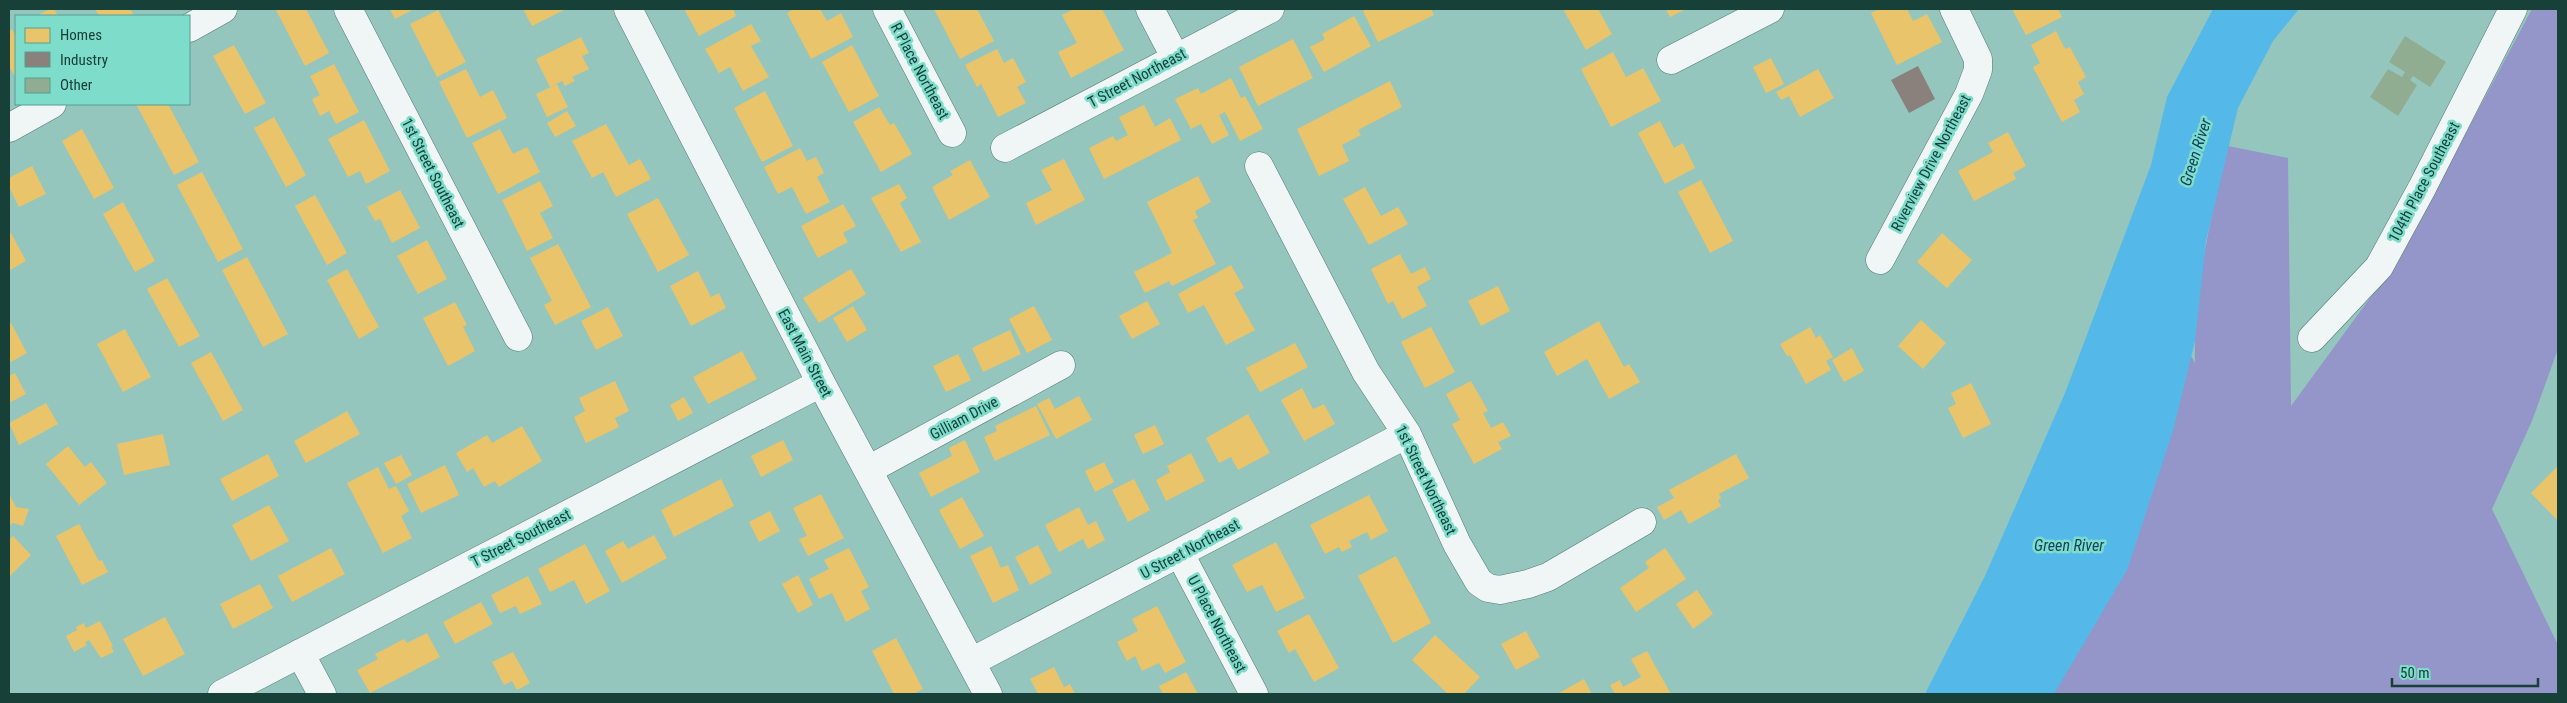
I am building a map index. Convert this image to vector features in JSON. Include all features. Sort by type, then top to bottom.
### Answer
[{"type":"street","points":[[190,27],[223,9]]},
{"type":"street","name":"1st Street Southeast","points":[[348,9],[518,336]]},
{"type":"street","name":"East Main Street","points":[[628,9],[821,383],[988,694]]},
{"type":"street","name":"R Place Northeast","points":[[887,9],[952,133]]},
{"type":"street","points":[[1150,9],[1175,57]]},
{"type":"street","name":"T Street Northeast","points":[[1005,148],[1175,57],[1270,9]]},
{"type":"street","points":[[1671,60],[1770,9]]},
{"type":"street","name":"Riverview Drive Northeast","points":[[1880,260],[1969,94],[1979,65],[1975,52],[1954,9]]},
{"type":"street","name":"104th Place Southeast","points":[[2312,338],[2379,267],[2422,188],[2513,9]]},
{"type":"street","points":[[9,128],[50,105]]},
{"type":"street","name":"1st Street Northeast","points":[[1259,166],[1366,372],[1407,434],[1472,572],[1479,582],[1488,588],[1500,590],[1513,588],[1548,576],[1642,522]]},
{"type":"street","name":"Gilliam Drive","points":[[868,470],[1061,365]]},
{"type":"street","name":"T Street Southeast","points":[[222,694],[821,383]]},
{"type":"street","name":"U Street Northeast","points":[[971,662],[1407,434]]},
{"type":"street","name":"U Place Northeast","points":[[1180,554],[1254,694]]},
{"type":"street","points":[[300,653],[322,694]]},
{"type":"shaded area","points":[[2532,9],[2558,9],[2558,349],[2532,421],[2492,509],[2558,645],[2558,694],[2013,694],[2171,320],[2195,363],[2197,308],[2204,253],[2228,146],[2288,158],[2291,406],[2400,257]]},
{"type":"water","name":"Green River","points":[[2213,9],[2299,9],[2273,41],[2238,108],[2206,241],[2195,341],[2173,431],[2127,570],[2054,694],[1925,694],[1985,576],[2065,393],[2151,165],[2167,97]]},
{"type":"building: Homes","points":[[54,9],[57,15],[41,15]]},
{"type":"building: Homes","points":[[95,9],[130,9],[134,15],[98,15]]},
{"type":"building: Homes","points":[[306,9],[329,53],[305,66],[276,10]]},
{"type":"building: Homes","points":[[390,9],[414,9],[395,19]]},
{"type":"building: Homes","points":[[523,9],[566,9],[532,26]]},
{"type":"building: Homes","points":[[684,9],[733,9],[736,16],[699,36]]},
{"type":"building: Homes","points":[[794,9],[820,9],[827,21],[841,13],[853,37],[811,59],[787,13]]},
{"type":"building: Homes","points":[[934,9],[977,9],[994,41],[960,59]]},
{"type":"building: Homes","points":[[1074,9],[1102,9],[1124,50],[1071,78],[1058,52],[1077,43],[1062,15]]},
{"type":"building: Homes","points":[[1367,9],[1431,9],[1434,15],[1378,42],[1363,11]]},
{"type":"building: Homes","points":[[1563,9],[1598,9],[1612,34],[1586,50]]},
{"type":"building: Homes","points":[[1666,9],[1686,9],[1670,17]]},
{"type":"building: Homes","points":[[1880,9],[1907,9],[1913,21],[1927,14],[1942,42],[1897,65],[1871,13]]},
{"type":"building: Homes","points":[[2012,9],[2058,9],[2062,17],[2026,35]]},
{"type":"building: Homes","points":[[438,10],[466,62],[437,77],[410,24]]},
{"type":"building: Homes","points":[[1354,16],[1371,46],[1324,72],[1310,47],[1325,39],[1322,34]]},
{"type":"building: Homes","points":[[751,24],[761,41],[751,46],[769,77],[743,91],[730,67],[719,73],[705,49]]},
{"type":"building: Homes","points":[[12,29],[15,35],[15,77],[9,66],[9,31]]},
{"type":"building: Homes","points":[[2056,31],[2065,49],[2070,47],[2086,77],[2078,82],[2084,94],[2074,100],[2080,112],[2062,122],[2033,67],[2040,63],[2031,45]]},
{"type":"building: Homes","points":[[581,37],[589,53],[582,56],[589,69],[572,77],[575,81],[565,86],[562,81],[550,87],[536,59]]},
{"type":"building: Homes","points":[[1293,39],[1313,78],[1258,106],[1239,67]]},
{"type":"building: Homes","points":[[234,45],[266,103],[245,114],[213,56]]},
{"type":"building: Homes","points":[[852,45],[879,96],[849,112],[822,62]]},
{"type":"building: Homes","points":[[997,49],[1004,63],[1013,58],[1026,82],[1017,87],[1026,103],[998,117],[981,84],[977,87],[965,65]]},
{"type":"building: Homes","points":[[1613,52],[1626,77],[1643,68],[1661,101],[1611,127],[1581,69]]},
{"type":"building: Homes","points":[[1771,58],[1784,84],[1766,93],[1753,67]]},
{"type":"building: Homes","points":[[334,64],[359,112],[336,124],[329,111],[320,116],[312,99],[320,95],[310,76]]},
{"type":"building: Homes","points":[[466,69],[480,97],[493,90],[507,118],[467,138],[439,82]]},
{"type":"building: Homes","points":[[1818,69],[1834,98],[1800,117],[1789,96],[1781,100],[1776,92]]},
{"type":"building: Homes","points":[[1231,78],[1241,98],[1245,96],[1263,129],[1240,141],[1225,112],[1219,115],[1229,135],[1212,144],[1201,124],[1191,129],[1175,99],[1198,88],[1201,94]]},
{"type":"building: Homes","points":[[1390,81],[1402,107],[1358,130],[1361,135],[1342,145],[1349,161],[1319,176],[1297,129]]},
{"type":"building: Homes","points":[[557,84],[568,107],[547,117],[536,94]]},
{"type":"building: Homes","points":[[765,91],[793,146],[762,162],[734,108]]},
{"type":"building: Homes","points":[[137,105],[169,105],[199,162],[174,175]]},
{"type":"building: Homes","points":[[1144,105],[1155,127],[1170,118],[1181,140],[1104,179],[1089,148],[1113,136],[1116,141],[1128,135],[1119,117]]},
{"type":"building: Homes","points":[[879,107],[890,125],[894,123],[912,154],[881,172],[853,122]]},
{"type":"building: Homes","points":[[567,111],[576,126],[555,137],[547,123]]},
{"type":"building: Homes","points":[[274,117],[306,175],[286,187],[254,128]]},
{"type":"building: Homes","points":[[364,120],[390,171],[366,184],[360,171],[348,177],[328,139]]},
{"type":"building: Homes","points":[[1660,121],[1674,148],[1683,143],[1695,168],[1665,184],[1638,133]]},
{"type":"building: Homes","points":[[606,124],[629,165],[640,159],[651,179],[616,197],[603,172],[592,178],[572,141]]},
{"type":"building: Homes","points":[[82,129],[114,188],[94,199],[62,141]]},
{"type":"building: Homes","points":[[500,129],[513,154],[527,147],[540,172],[498,194],[472,143]]},
{"type":"building: Homes","points":[[2008,132],[2026,166],[2013,173],[2016,179],[1974,201],[1958,171],[1993,152],[1988,143]]},
{"type":"building: Homes","points":[[800,148],[807,161],[816,157],[824,173],[817,177],[830,202],[806,214],[792,187],[778,194],[764,167]]},
{"type":"building: Homes","points":[[1064,159],[1085,200],[1036,225],[1026,203],[1052,190],[1041,170]]},
{"type":"building: Homes","points":[[970,160],[990,197],[949,220],[932,187],[953,175],[950,171]]},
{"type":"building: Homes","points":[[32,166],[46,194],[19,207],[9,187],[9,178]]},
{"type":"building: Homes","points":[[202,172],[243,249],[218,262],[177,185]]},
{"type":"building: Homes","points":[[1198,176],[1211,202],[1195,211],[1198,218],[1193,220],[1216,264],[1172,286],[1169,281],[1145,293],[1134,272],[1172,253],[1147,202]]},
{"type":"building: Homes","points":[[1701,180],[1733,241],[1710,253],[1678,192]]},
{"type":"building: Homes","points":[[540,181],[553,206],[540,213],[553,238],[527,251],[502,200]]},
{"type":"building: Homes","points":[[899,184],[907,198],[900,203],[921,242],[901,252],[871,198]]},
{"type":"building: Homes","points":[[1365,187],[1381,216],[1398,207],[1408,224],[1369,245],[1343,199]]},
{"type":"building: Homes","points":[[400,190],[420,228],[392,243],[380,219],[375,221],[367,207]]},
{"type":"building: Homes","points":[[315,195],[347,253],[327,265],[295,206]]},
{"type":"building: Homes","points":[[658,198],[689,255],[658,272],[627,214]]},
{"type":"building: Homes","points":[[123,202],[155,261],[135,272],[103,214]]},
{"type":"building: Homes","points":[[843,204],[856,226],[843,233],[848,242],[818,258],[801,226]]},
{"type":"building: Homes","points":[[11,233],[26,261],[10,270],[9,234]]},
{"type":"building: Homes","points":[[1942,233],[1972,260],[1947,288],[1917,262]]},
{"type":"building: Homes","points":[[427,240],[447,279],[418,294],[397,256]]},
{"type":"building: Homes","points":[[558,244],[591,307],[555,325],[544,305],[552,301],[530,258]]},
{"type":"building: Homes","points":[[1400,254],[1411,274],[1425,267],[1431,279],[1417,287],[1427,306],[1402,319],[1393,301],[1388,304],[1371,269]]},
{"type":"building: Homes","points":[[247,257],[288,334],[263,347],[222,270]]},
{"type":"building: Homes","points":[[1231,265],[1244,288],[1234,293],[1255,330],[1226,345],[1204,305],[1188,313],[1178,294]]},
{"type":"building: Homes","points":[[347,269],[379,327],[359,339],[327,280]]},
{"type":"building: Homes","points":[[851,269],[866,294],[819,323],[803,298]]},
{"type":"building: Homes","points":[[698,271],[711,297],[719,293],[726,308],[691,326],[670,286]]},
{"type":"building: Homes","points":[[167,278],[200,336],[179,347],[147,289]]},
{"type":"building: Homes","points":[[1498,286],[1510,311],[1481,326],[1468,301]]},
{"type":"building: Homes","points":[[1147,301],[1160,324],[1132,339],[1119,316]]},
{"type":"building: Homes","points":[[455,302],[467,325],[463,327],[475,351],[448,366],[423,318]]},
{"type":"building: Homes","points":[[853,306],[867,330],[847,342],[833,318]]},
{"type":"building: Homes","points":[[1034,306],[1052,340],[1027,353],[1009,319]]},
{"type":"building: Homes","points":[[608,307],[623,336],[596,350],[581,321]]},
{"type":"building: Homes","points":[[1921,320],[1946,343],[1923,369],[1898,346]]},
{"type":"building: Homes","points":[[1599,321],[1624,367],[1629,364],[1640,382],[1609,399],[1587,359],[1557,376],[1544,352]]},
{"type":"building: Homes","points":[[11,323],[27,353],[9,363],[9,324]]},
{"type":"building: Homes","points":[[1431,327],[1455,372],[1425,388],[1401,342]]},
{"type":"building: Homes","points":[[1810,327],[1816,338],[1820,335],[1833,357],[1826,361],[1831,370],[1806,384],[1790,355],[1787,356],[1780,344]]},
{"type":"building: Homes","points":[[125,329],[151,377],[123,392],[97,344]]},
{"type":"building: Homes","points":[[1010,330],[1021,354],[983,372],[972,348]]},
{"type":"building: Homes","points":[[1295,343],[1308,367],[1260,392],[1246,368]]},
{"type":"building: Homes","points":[[1852,348],[1864,371],[1844,382],[1832,360]]},
{"type":"building: Homes","points":[[742,351],[757,379],[708,404],[693,377]]},
{"type":"building: Homes","points":[[211,352],[243,410],[223,421],[191,363]]},
{"type":"building: Homes","points":[[958,354],[971,380],[946,392],[933,366]]},
{"type":"building: Homes","points":[[15,373],[26,394],[9,403],[9,376]]},
{"type":"building: Homes","points":[[615,381],[629,411],[615,418],[619,427],[586,443],[574,417],[585,411],[579,398]]},
{"type":"building: Homes","points":[[1471,381],[1488,411],[1483,413],[1491,428],[1503,422],[1511,436],[1498,442],[1502,449],[1474,464],[1452,424],[1460,420],[1446,394]]},
{"type":"building: Homes","points":[[1971,383],[1991,424],[1963,438],[1948,408],[1956,404],[1951,393]]},
{"type":"building: Homes","points":[[1302,388],[1313,409],[1324,404],[1335,424],[1304,441],[1281,400]]},
{"type":"building: Homes","points":[[1079,396],[1092,420],[1056,439],[1037,404],[1049,398],[1055,409]]},
{"type":"building: Homes","points":[[684,397],[693,413],[678,421],[670,405]]},
{"type":"building: Homes","points":[[46,403],[58,424],[19,445],[9,423]]},
{"type":"building: Homes","points":[[1036,406],[1050,435],[995,461],[984,437],[997,431],[995,426]]},
{"type":"building: Homes","points":[[347,411],[360,434],[306,463],[294,441]]},
{"type":"building: Homes","points":[[1248,414],[1270,453],[1238,470],[1231,457],[1219,463],[1206,438]]},
{"type":"building: Homes","points":[[1155,425],[1164,444],[1143,454],[1134,435]]},
{"type":"building: Homes","points":[[522,426],[542,461],[499,487],[495,481],[484,487],[473,468],[467,472],[456,453],[487,435],[492,443]]},
{"type":"building: Homes","points":[[163,434],[170,465],[124,475],[117,444]]},
{"type":"building: Homes","points":[[783,440],[793,460],[761,477],[751,456]]},
{"type":"building: Homes","points":[[965,440],[980,472],[931,497],[919,473],[952,456],[949,448]]},
{"type":"building: Homes","points":[[68,446],[85,467],[91,462],[107,483],[79,505],[46,464]]},
{"type":"building: Homes","points":[[1191,453],[1205,481],[1166,501],[1156,480],[1170,472],[1167,466]]},
{"type":"building: Homes","points":[[268,454],[279,476],[232,501],[220,479]]},
{"type":"building: Homes","points":[[1736,454],[1749,478],[1719,494],[1721,498],[1718,500],[1721,506],[1689,524],[1681,510],[1664,520],[1657,507],[1674,498],[1669,490]]},
{"type":"building: Homes","points":[[401,455],[412,475],[396,484],[384,463]]},
{"type":"building: Homes","points":[[1104,462],[1114,482],[1095,492],[1085,471]]},
{"type":"building: Homes","points":[[445,465],[459,495],[421,513],[407,484]]},
{"type":"building: Homes","points":[[2558,466],[2558,521],[2531,493]]},
{"type":"building: Homes","points":[[378,467],[389,489],[396,486],[409,511],[401,516],[412,538],[383,553],[347,483]]},
{"type":"building: Homes","points":[[721,479],[734,506],[674,537],[661,510]]},
{"type":"building: Homes","points":[[1134,479],[1150,510],[1128,522],[1112,490]]},
{"type":"building: Homes","points":[[9,494],[16,507],[29,509],[23,526],[13,523],[9,525]]},
{"type":"building: Homes","points":[[821,494],[844,538],[808,556],[799,539],[807,536],[793,508]]},
{"type":"building: Homes","points":[[1369,495],[1388,531],[1371,540],[1367,532],[1349,541],[1352,547],[1342,552],[1339,547],[1325,554],[1310,525]]},
{"type":"building: Homes","points":[[962,497],[984,536],[960,549],[939,510]]},
{"type":"building: Homes","points":[[269,505],[289,541],[251,561],[232,525]]},
{"type":"building: Homes","points":[[1079,507],[1088,525],[1096,521],[1105,540],[1088,549],[1083,539],[1059,552],[1045,525]]},
{"type":"building: Homes","points":[[770,511],[780,531],[759,542],[749,522]]},
{"type":"building: Homes","points":[[79,524],[99,561],[102,560],[108,572],[82,585],[56,536]]},
{"type":"building: Homes","points":[[654,535],[667,558],[622,583],[605,551],[623,541],[628,549]]},
{"type":"building: Homes","points":[[13,536],[31,555],[9,577],[9,540]]},
{"type":"building: Homes","points":[[1276,542],[1305,598],[1276,612],[1262,585],[1247,592],[1232,565]]},
{"type":"building: Homes","points":[[585,544],[610,591],[586,604],[574,580],[550,592],[538,569]]},
{"type":"building: Homes","points":[[1038,545],[1052,573],[1030,585],[1015,557]]},
{"type":"building: Homes","points":[[991,546],[1001,568],[1008,565],[1019,590],[993,603],[970,556]]},
{"type":"building: Homes","points":[[331,548],[345,574],[292,602],[278,576]]},
{"type":"building: Homes","points":[[849,548],[869,587],[861,591],[870,609],[846,622],[832,593],[819,599],[809,579],[829,569],[824,560]]},
{"type":"building: Homes","points":[[1665,548],[1686,579],[1636,612],[1620,588],[1649,568],[1645,562]]},
{"type":"building: Homes","points":[[1396,556],[1431,623],[1393,643],[1358,576]]},
{"type":"building: Homes","points":[[798,575],[813,605],[798,613],[782,584]]},
{"type":"building: Homes","points":[[528,576],[542,604],[520,614],[516,606],[500,613],[491,595]]},
{"type":"building: Homes","points":[[260,584],[273,608],[233,629],[220,604]]},
{"type":"building: Homes","points":[[1697,590],[1713,614],[1693,629],[1676,604]]},
{"type":"building: Homes","points":[[481,602],[493,624],[455,644],[443,622]]},
{"type":"building: Homes","points":[[1157,606],[1186,662],[1165,673],[1159,663],[1142,671],[1135,656],[1127,661],[1117,642],[1138,631],[1132,619]]},
{"type":"building: Homes","points":[[1309,614],[1339,668],[1314,682],[1295,649],[1289,653],[1277,631]]},
{"type":"building: Homes","points":[[165,617],[185,654],[143,676],[123,639]]},
{"type":"building: Homes","points":[[100,621],[113,646],[111,647],[114,652],[101,658],[89,640],[85,642],[87,645],[74,652],[66,636],[77,630],[76,627],[84,623],[86,628]]},
{"type":"building: Homes","points":[[1526,631],[1540,657],[1516,670],[1501,644]]},
{"type":"building: Homes","points":[[427,633],[440,657],[370,693],[357,670],[378,659],[375,654],[404,639],[407,643]]},
{"type":"building: Homes","points":[[1435,635],[1480,677],[1464,694],[1448,694],[1412,660]]},
{"type":"building: Homes","points":[[896,638],[923,689],[913,694],[894,694],[872,651]]},
{"type":"building: Homes","points":[[1647,651],[1671,694],[1615,694],[1610,685],[1620,680],[1623,687],[1641,677],[1631,659]]},
{"type":"building: Homes","points":[[513,652],[530,683],[517,690],[512,681],[504,685],[492,662]]},
{"type":"building: Homes","points":[[1054,667],[1064,687],[1070,684],[1075,694],[1038,694],[1030,679]]},
{"type":"building: Homes","points":[[1186,672],[1198,694],[1163,694],[1159,686]]},
{"type":"building: Homes","points":[[1584,679],[1592,694],[1557,694]]},
{"type":"building: Industry","points":[[1918,66],[1935,99],[1909,113],[1891,80]]},
{"type":"building: Other","points":[[2405,36],[2446,62],[2430,87],[2413,76],[2410,80],[2417,85],[2398,116],[2370,97],[2388,69],[2402,77],[2405,72],[2389,62]]}]
